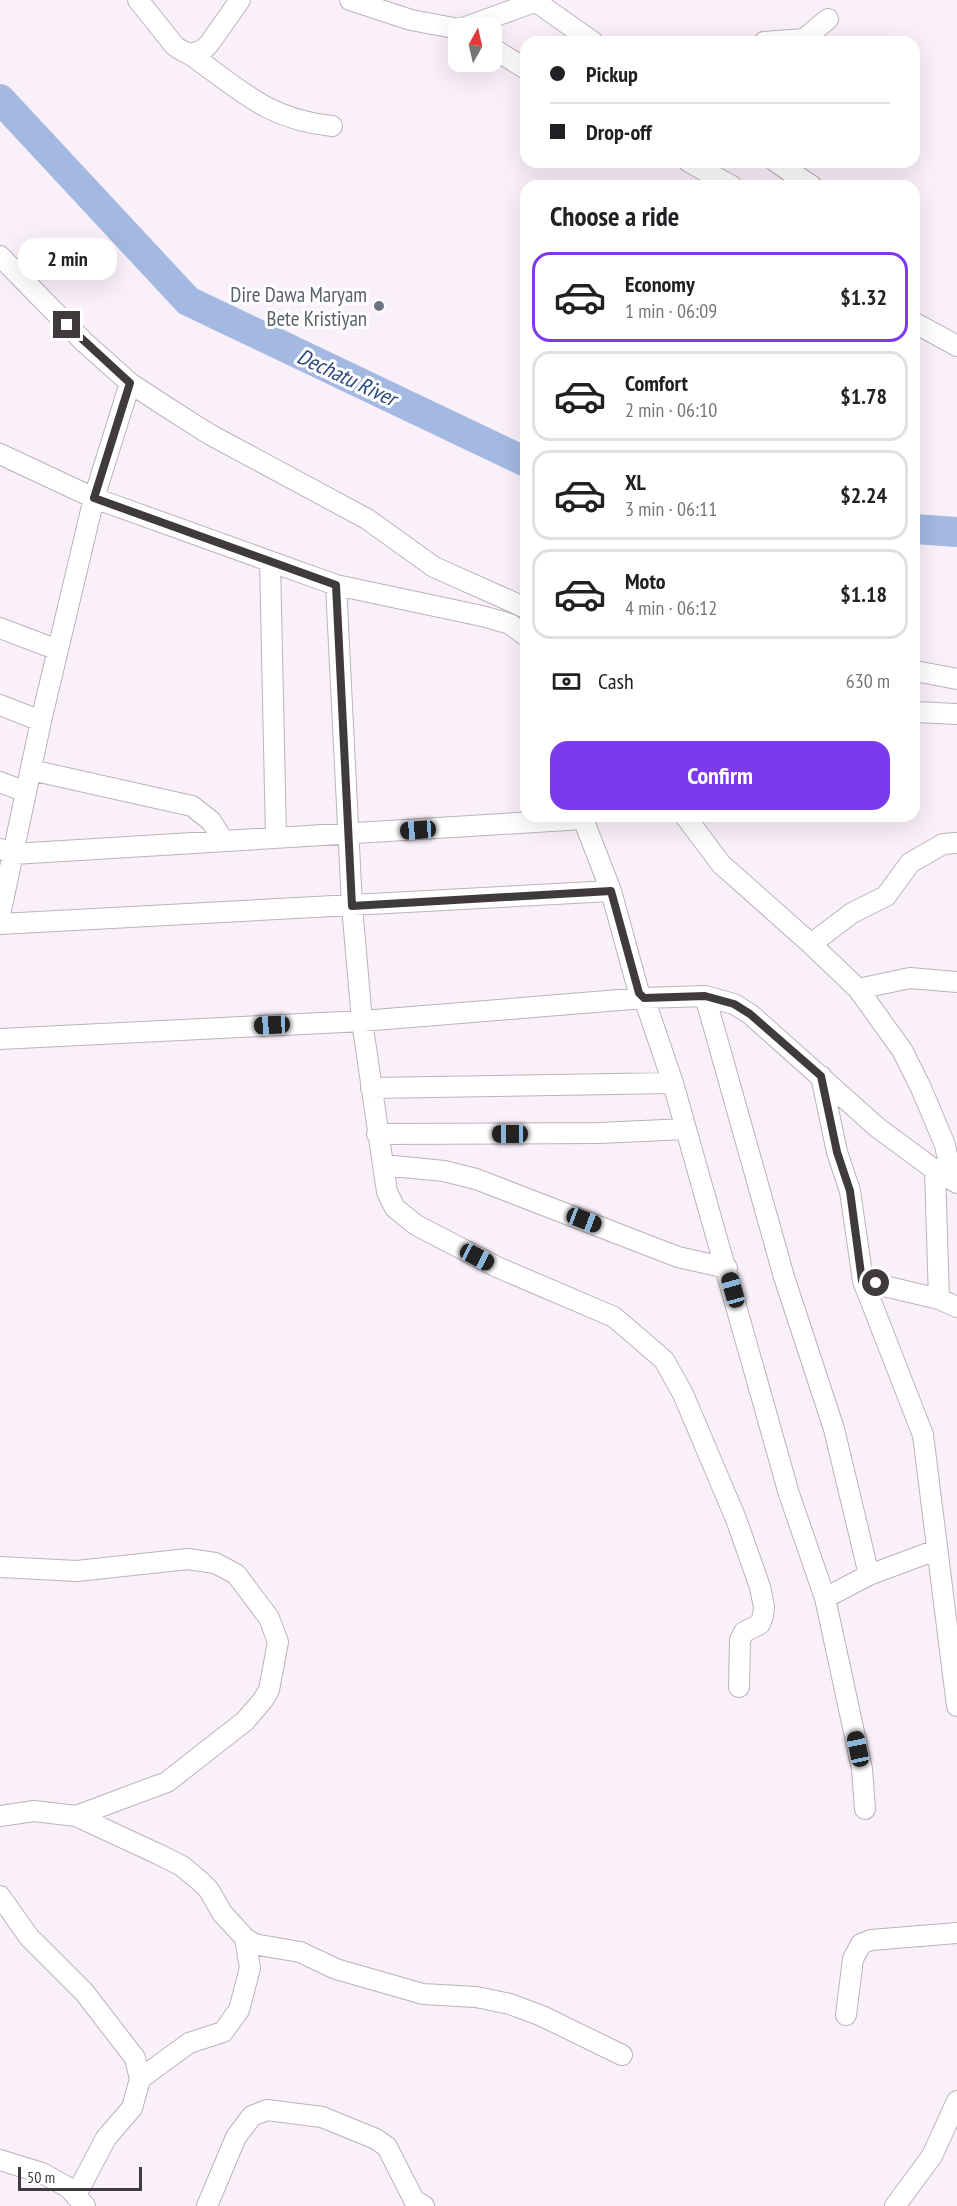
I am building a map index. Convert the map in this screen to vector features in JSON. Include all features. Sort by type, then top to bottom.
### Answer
[{"type":"street","points":[[138,0],[181,52],[191,54],[235,90],[272,111],[310,124],[332,126]]},
{"type":"street","points":[[191,54],[203,50],[209,44],[240,0]]},
{"type":"street","points":[[350,0],[411,20],[448,27]]},
{"type":"street","points":[[491,18],[537,1],[585,36]]},
{"type":"street","points":[[808,36],[828,19]]},
{"type":"street","points":[[502,54],[520,65]]},
{"type":"street","points":[[700,168],[721,180]]},
{"type":"street","points":[[785,168],[803,180]]},
{"type":"street","points":[[0,256],[84,342],[130,383],[209,434],[367,519],[435,567],[520,605]]},
{"type":"street","points":[[920,326],[957,346]]},
{"type":"street","points":[[0,915],[7,851],[26,792],[94,498],[130,383]]},
{"type":"street","points":[[0,454],[94,498],[336,585],[482,616],[510,624],[520,632]]},
{"type":"street","points":[[270,561],[276,837]]},
{"type":"street","points":[[336,585],[352,906],[362,1021],[387,1192],[395,1209],[404,1217],[497,1268],[614,1317],[664,1360],[684,1394],[736,1519],[760,1587],[764,1607],[763,1616],[760,1624],[744,1632],[740,1640],[739,1687]]},
{"type":"street","points":[[0,628],[58,650]]},
{"type":"street","points":[[920,672],[957,679]]},
{"type":"street","points":[[0,705],[41,721]]},
{"type":"street","points":[[920,712],[957,714]]},
{"type":"street","points":[[31,770],[192,806],[212,821],[223,840]]},
{"type":"street","points":[[0,782],[26,792]]},
{"type":"street","points":[[7,851],[348,834],[524,822]]},
{"type":"street","points":[[584,822],[611,891],[639,993],[644,998],[673,1083],[789,1494],[825,1598],[862,1769],[865,1809]]},
{"type":"street","points":[[690,822],[721,864],[858,989],[902,1050],[945,1145],[955,1182]]},
{"type":"street","points":[[811,944],[852,913],[886,896],[910,863],[944,844],[957,843]]},
{"type":"street","points":[[0,924],[611,891]]},
{"type":"street","points":[[858,989],[910,978],[957,982]]},
{"type":"street","points":[[705,996],[784,1277],[834,1429],[869,1575]]},
{"type":"street","points":[[0,1039],[362,1021],[644,998],[705,996],[734,1004],[750,1014],[878,1128],[955,1182]]},
{"type":"street","points":[[821,1076],[837,1152],[850,1191],[862,1281],[923,1435],[957,1706]]},
{"type":"street","points":[[371,1088],[673,1083]]},
{"type":"street","points":[[377,1134],[599,1133],[686,1129]]},
{"type":"street","points":[[382,1165],[444,1171],[476,1179],[678,1257],[727,1268]]},
{"type":"street","points":[[862,1281],[948,1303],[935,1170]]},
{"type":"street","points":[[825,1598],[869,1575],[936,1550]]},
{"type":"street","points":[[0,1568],[77,1571],[188,1559],[215,1563],[236,1574],[269,1618],[278,1642],[269,1690],[245,1721],[167,1782],[76,1816]]},
{"type":"street","points":[[0,1816],[34,1810],[76,1816],[182,1866],[209,1890],[222,1912],[257,1952],[300,1952],[336,1969],[423,1994],[476,1997],[510,2004],[542,2016],[622,2055]]},
{"type":"street","points":[[0,1896],[29,1937],[84,1992],[135,2058],[140,2079],[132,2108],[106,2138],[81,2201],[69,2188],[42,2173],[0,2160]]},
{"type":"street","points":[[846,2015],[853,1959],[861,1944],[871,1940],[957,1933]]},
{"type":"street","points":[[140,2079],[183,2046],[223,2032],[243,2003],[257,1952]]},
{"type":"street","points":[[895,2206],[932,2156],[957,2101]]},
{"type":"street","points":[[207,2206],[236,2137],[252,2116],[267,2110],[295,2111],[322,2117],[376,2139],[387,2147],[392,2155],[414,2200],[424,2206]]},
{"type":"waterway","name":"Dechatu River","points":[[0,99],[188,301],[520,459]]},
{"type":"waterway","name":"Dechatu River","points":[[920,529],[957,532]]},
{"type":"place","name":"Dire Dawa Maryam Bete Kristiyan","points":[[379,306]]},
{"type":"route","points":[[67,325],[130,383],[94,498],[336,585],[352,906],[611,891],[639,993],[644,998],[705,996],[734,1004],[750,1014],[821,1076],[837,1152],[850,1191],[862,1281],[876,1283]]}]
